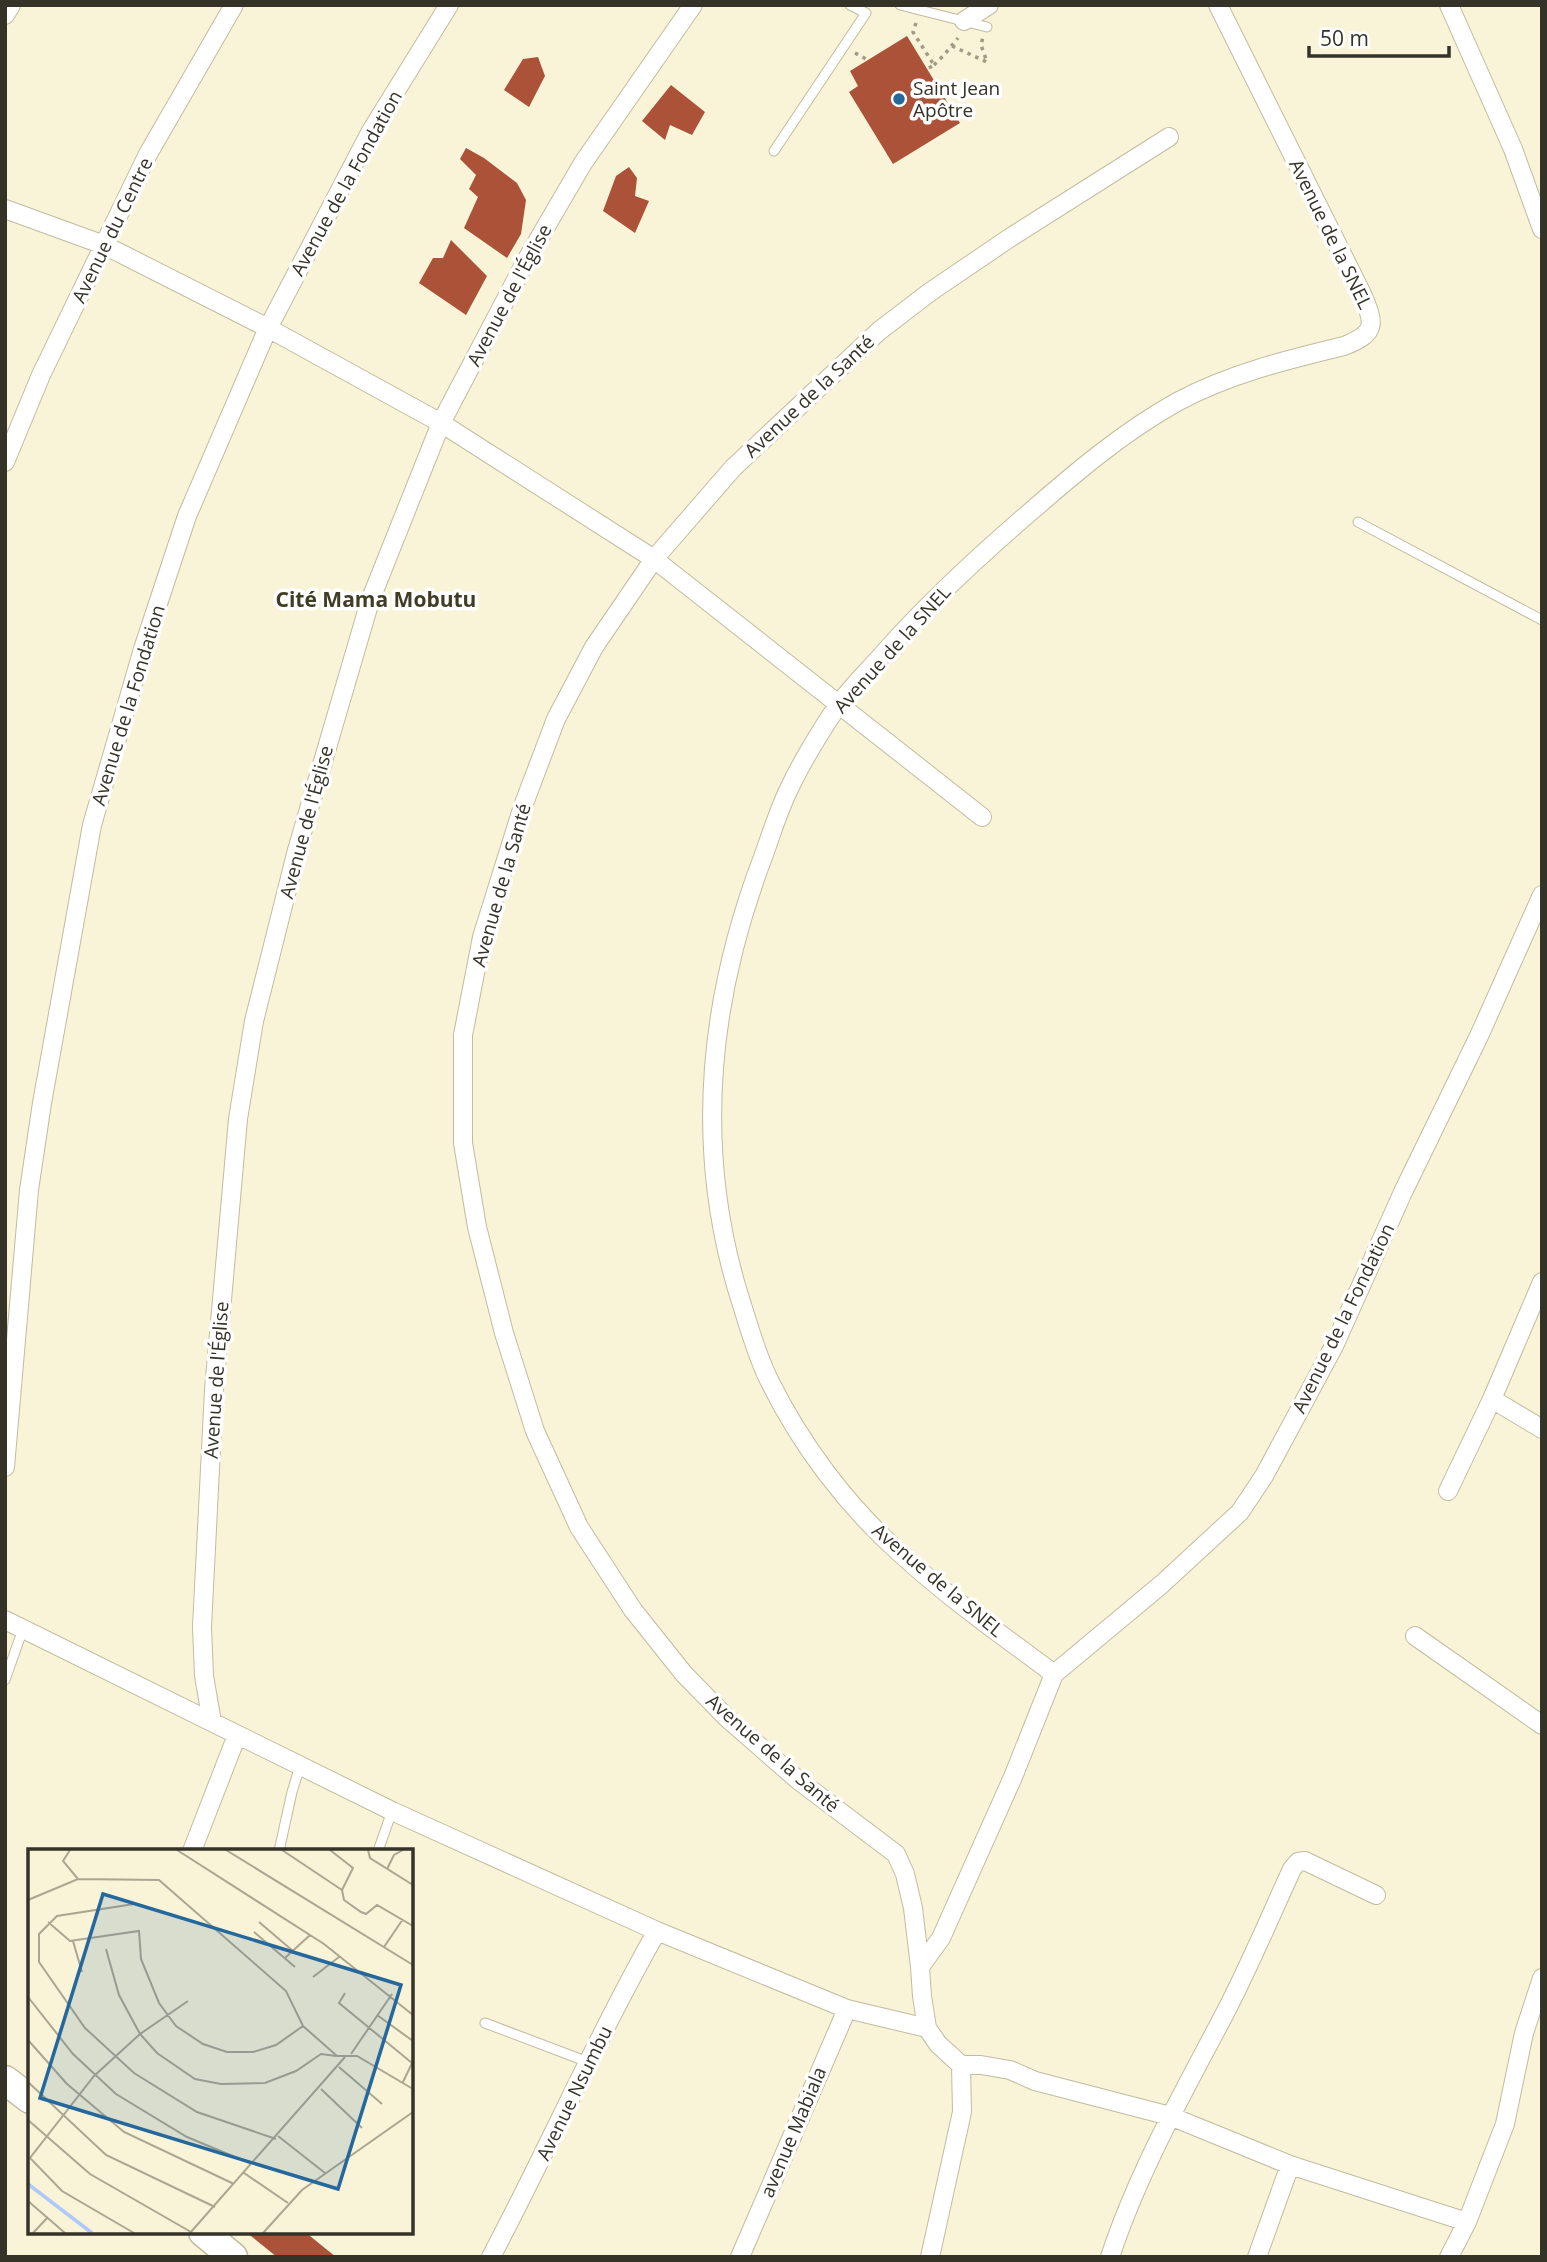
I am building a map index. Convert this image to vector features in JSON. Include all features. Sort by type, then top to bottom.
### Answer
[{"type":"highway","points":[[5,2080],[28,2097]]},
{"type":"highway","points":[[205,2234],[233,2257]]},
{"type":"street","points":[[5,15],[11,5]]},
{"type":"street","name":"Avenue du Centre","points":[[5,462],[41,375],[149,154],[234,5]]},
{"type":"street","name":"Avenue de la Fondation","points":[[5,1466],[29,1190],[41,1103],[92,825],[143,649],[187,516],[268,328],[371,131],[449,5]]},
{"type":"street","name":"Avenue de l'Église","points":[[212,1722],[206,1699],[202,1627],[214,1390],[238,1119],[254,1021],[297,850],[370,601],[442,423],[527,259],[583,163],[693,5]]},
{"type":"street","points":[[964,22],[989,5]]},
{"type":"street","name":"Avenue de la SNEL","points":[[1054,1674],[968,1610],[902,1556],[846,1497],[799,1434],[755,1348],[731,1272],[716,1199],[710,1129],[713,1066],[720,1013],[745,905],[788,792],[838,705],[909,625],[978,557],[1112,444],[1177,402],[1251,370],[1358,341],[1368,333],[1372,325],[1362,294],[1218,5]]},
{"type":"street","points":[[1449,5],[1513,149],[1542,229]]},
{"type":"street","name":"Avenue de la Santé","points":[[920,1967],[913,1908],[905,1874],[896,1854],[798,1780],[726,1718],[684,1674],[633,1610],[579,1527],[535,1431],[504,1333],[477,1227],[463,1143],[463,1035],[482,937],[523,806],[556,719],[594,647],[654,559],[733,468],[879,331],[930,292],[1000,245],[1169,137]]},
{"type":"street","points":[[5,209],[104,245],[268,328],[442,423],[654,559],[982,817]]},
{"type":"street","name":"Avenue de la Fondation","points":[[1054,1674],[1161,1584],[1240,1512],[1264,1476],[1334,1346],[1542,895]]},
{"type":"street","points":[[1448,1491],[1492,1399],[1542,1282]]},
{"type":"street","points":[[1492,1399],[1542,1429]]},
{"type":"street","points":[[5,1620],[392,1811],[657,1931],[847,2009],[926,2028]]},
{"type":"street","points":[[1415,1636],[1542,1725]]},
{"type":"street","points":[[1054,1674],[1013,1777],[941,1938],[920,1967],[926,2028],[938,2044],[961,2065],[1010,2070],[1035,2081],[1170,2116],[1290,2165],[1466,2222]]},
{"type":"street","points":[[193,1849],[237,1735]]},
{"type":"street","points":[[1110,2257],[1117,2234],[1170,2116],[1226,2011],[1292,1869],[1298,1862],[1305,1861],[1377,1895]]},
{"type":"street","name":"Avenue Nsumbu","points":[[491,2257],[533,2178],[623,1992],[657,1931]]},
{"type":"street","points":[[1449,2257],[1505,2124],[1524,2033],[1542,1978]]},
{"type":"street","name":"avenue Mabiala","points":[[740,2257],[847,2009]]},
{"type":"street","points":[[930,2257],[962,2112],[961,2065]]},
{"type":"street","points":[[1257,2257],[1290,2165]]},
{"type":"lane","points":[[774,151],[868,9],[850,5]]},
{"type":"lane","points":[[900,5],[986,27]]},
{"type":"lane","points":[[1358,522],[1542,620]]},
{"type":"lane","points":[[5,1680],[23,1629]]},
{"type":"lane","points":[[279,1849],[300,1766]]},
{"type":"lane","points":[[379,1849],[392,1811]]},
{"type":"lane","points":[[485,2023],[588,2062]]},
{"type":"path","points":[[905,20],[917,23],[913,32],[933,65]]},
{"type":"path","points":[[927,69],[952,46],[961,33],[964,22]]},
{"type":"path","points":[[952,46],[987,62],[981,45],[986,27]]},
{"type":"building","name":"Saint Jean Apôtre","points":[[907,36],[960,123],[893,164],[849,92],[858,86],[850,71]]},
{"type":"building","points":[[538,57],[545,76],[529,107],[504,90],[523,59]]},
{"type":"building","points":[[671,85],[705,112],[692,135],[670,125],[665,140],[642,121]]},
{"type":"building","points":[[466,148],[517,183],[526,200],[521,234],[507,258],[464,228],[478,197],[469,189],[476,175],[460,159]]},
{"type":"building","points":[[629,167],[637,178],[635,196],[649,201],[635,233],[603,211],[616,176]]},
{"type":"building","points":[[451,240],[487,276],[466,315],[419,283],[433,258],[443,258]]},
{"type":"building","points":[[248,2234],[307,2234],[336,2257],[277,2257]]},
{"type":"place","name":"Saint Jean Apôtre","points":[[899,99]]},
{"type":"district","name":"Cité Mama Mobutu","points":[[376,600]]}]
